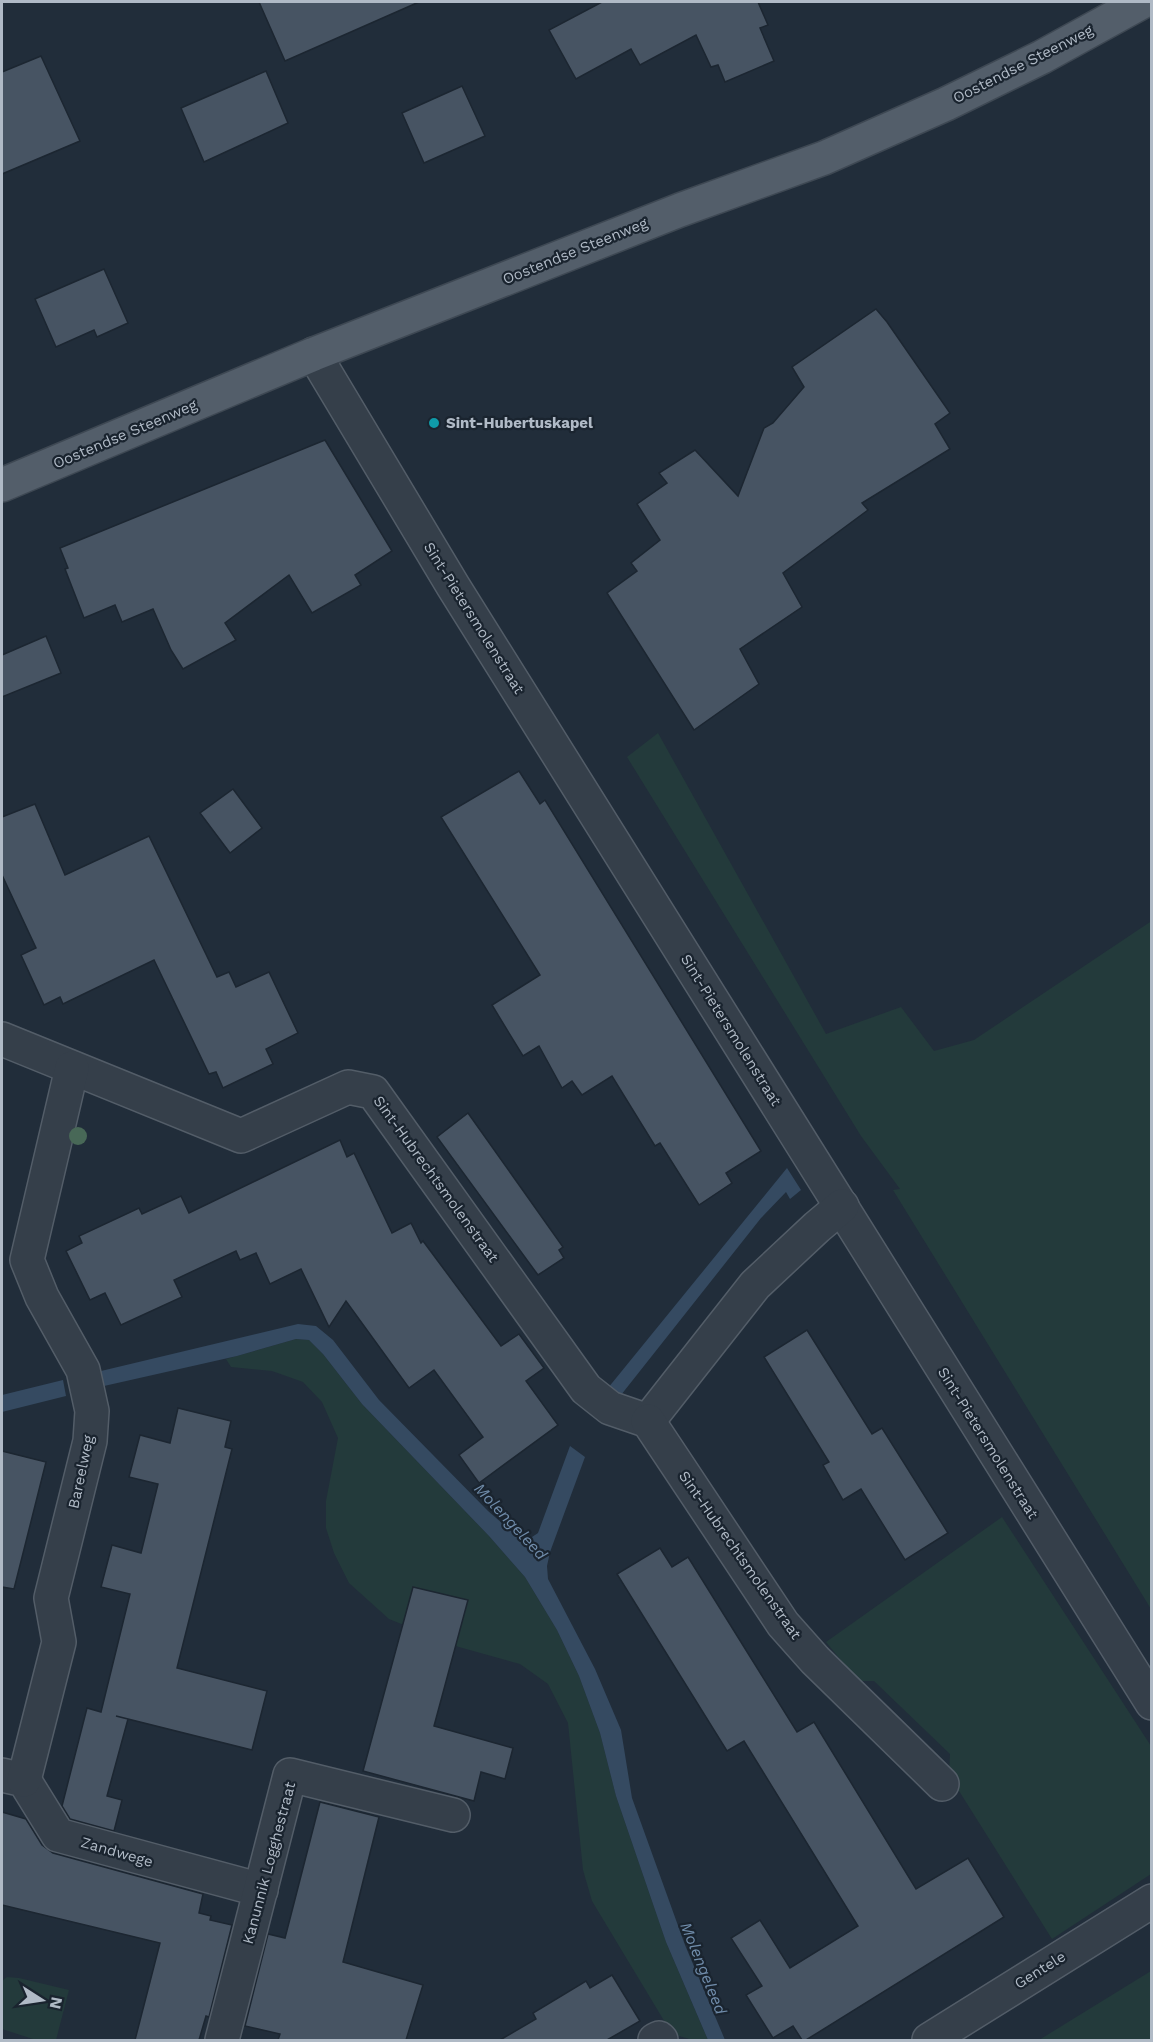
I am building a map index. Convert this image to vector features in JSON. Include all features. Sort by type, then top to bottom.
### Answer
[{"type":"main road","name":"Oostendse Steenweg","points":[[2,485],[314,354],[680,210],[824,158],[946,104],[1042,57],[1142,2]]},
{"type":"street","name":"Sint-Pietersmolenstraat","points":[[314,354],[453,586],[1152,1703]]},
{"type":"street","name":"Sint-Hubrechtsmolenstraat","points":[[2,1039],[241,1136],[348,1087],[372,1092],[586,1389],[610,1408],[648,1421],[783,1624],[815,1660],[942,1784]]},
{"type":"street","name":"Bareelweg","points":[[13,1778],[59,1641],[51,1598],[90,1441],[92,1411],[83,1370],[42,1297],[27,1260],[72,1068]]},
{"type":"street","points":[[648,1421],[755,1285],[842,1206]]},
{"type":"street","name":"Kanunnik Logghestraat","points":[[222,2040],[290,1775],[453,1815]]},
{"type":"street","name":"Zandwege","points":[[13,1778],[58,1835],[261,1890]]},
{"type":"street","name":"Gentele","points":[[928,2040],[1152,1900]]},
{"type":"street","points":[[655,2040],[659,2038],[661,2040]]},
{"type":"green space","points":[[658,733],[826,1034],[901,1007],[934,1051],[974,1040],[1150,922],[1151,1609],[893,1190],[900,1189],[861,1136],[627,757]]},
{"type":"green space","points":[[296,1339],[309,1340],[323,1354],[362,1404],[489,1536],[525,1577],[557,1630],[579,1676],[600,1733],[616,1796],[666,1942],[708,2040],[693,2040],[672,2034],[592,1901],[583,1870],[568,1723],[548,1684],[520,1664],[459,1647],[389,1619],[349,1583],[334,1553],[326,1528],[326,1501],[338,1438],[322,1402],[303,1382],[272,1371],[231,1367],[226,1359]]},
{"type":"green space","points":[[1002,1517],[1151,1746],[1151,1874],[1052,1939],[949,1775],[950,1754],[874,1681],[858,1681],[826,1642]]},
{"type":"green space","points":[[1151,1971],[1151,2040],[1039,2040]]},
{"type":"green space","points":[[7,1977],[69,1990],[56,2040],[36,2040],[2,2029],[2,1981]]},
{"type":"water","points":[[787,1168],[801,1190],[790,1199],[786,1192],[761,1218],[621,1395],[608,1388]]},
{"type":"water","points":[[298,1324],[316,1326],[333,1340],[379,1400],[488,1511],[518,1537],[529,1539],[538,1533],[570,1446],[585,1457],[550,1552],[547,1566],[548,1579],[595,1669],[621,1730],[632,1798],[685,1945],[725,2040],[708,2040],[666,1942],[616,1796],[600,1733],[579,1676],[557,1630],[525,1577],[489,1536],[362,1404],[323,1354],[309,1340],[296,1339],[237,1356],[104,1386],[101,1371]]},
{"type":"water","points":[[63,1380],[66,1396],[2,1412],[2,1395]]},
{"type":"building","points":[[259,2],[419,2],[285,61]]},
{"type":"building","points":[[602,2],[758,2],[768,25],[760,28],[774,61],[725,82],[718,65],[711,67],[696,35],[640,65],[631,49],[576,79],[549,30]]},
{"type":"building","points":[[41,56],[80,141],[2,174],[2,72]]},
{"type":"building","points":[[266,71],[288,123],[204,162],[181,108]]},
{"type":"building","points":[[462,86],[485,136],[424,163],[402,113]]},
{"type":"building","points":[[104,269],[128,323],[97,337],[94,330],[56,347],[35,299]]},
{"type":"building","points":[[876,309],[950,413],[935,424],[950,449],[862,503],[868,510],[783,573],[802,607],[740,649],[759,684],[694,730],[607,593],[637,571],[631,563],[660,540],[637,504],[667,483],[659,473],[695,450],[738,496],[764,428],[773,423],[804,387],[792,367]]},
{"type":"building","points":[[325,440],[392,551],[355,575],[361,585],[312,613],[289,575],[225,623],[236,640],[183,669],[171,650],[153,609],[122,622],[115,605],[84,618],[65,569],[68,568],[60,548]]},
{"type":"building","points":[[46,636],[61,673],[2,697],[2,655]]},
{"type":"building","points":[[519,771],[540,804],[545,800],[761,1151],[726,1173],[732,1183],[699,1205],[660,1143],[655,1146],[612,1076],[582,1095],[572,1081],[562,1088],[539,1046],[523,1056],[492,1005],[540,975],[441,817]]},
{"type":"building","points":[[233,789],[262,828],[230,853],[200,813]]},
{"type":"building","points":[[35,804],[65,875],[149,836],[217,977],[229,972],[236,987],[269,972],[298,1033],[266,1049],[273,1064],[223,1088],[216,1072],[209,1074],[154,960],[63,1004],[60,997],[44,1005],[21,955],[36,948],[2,875],[2,817]]},
{"type":"building","points":[[468,1113],[563,1247],[559,1250],[564,1258],[538,1275],[437,1137]]},
{"type":"building","points":[[340,1140],[347,1157],[354,1153],[392,1233],[411,1223],[421,1243],[423,1241],[501,1346],[519,1334],[544,1368],[526,1381],[558,1425],[479,1483],[459,1455],[483,1437],[434,1370],[409,1388],[346,1301],[329,1327],[301,1269],[270,1284],[256,1253],[240,1260],[236,1251],[174,1280],[182,1297],[121,1325],[105,1293],[90,1300],[66,1251],[82,1243],[79,1236],[139,1208],[142,1214],[181,1196],[189,1213]]},
{"type":"building","points":[[807,1330],[872,1434],[882,1428],[948,1533],[905,1560],[861,1489],[843,1500],[823,1465],[829,1462],[764,1357]]},
{"type":"building","points":[[178,1408],[231,1421],[225,1447],[232,1449],[177,1668],[267,1691],[252,1750],[128,1719],[107,1796],[122,1800],[114,1831],[70,1819],[62,1806],[87,1708],[101,1712],[130,1594],[101,1587],[112,1545],[141,1553],[158,1484],[129,1477],[140,1435],[170,1443]]},
{"type":"building","points":[[2,1451],[46,1462],[14,1589],[2,1587]]},
{"type":"building","points":[[660,1548],[672,1567],[688,1557],[797,1732],[814,1722],[916,1889],[968,1858],[1004,1917],[806,2040],[802,2040],[793,2026],[773,2038],[746,1995],[762,1986],[731,1938],[760,1920],[790,1968],[858,1926],[744,1741],[727,1751],[617,1574]]},
{"type":"building","points":[[413,1587],[468,1600],[434,1726],[513,1748],[505,1779],[481,1772],[474,1801],[363,1771]]},
{"type":"building","points":[[320,1802],[379,1817],[343,1962],[423,1985],[406,2040],[278,2040],[280,2034],[245,2026],[268,1934],[285,1938]]},
{"type":"building","points":[[2,1812],[26,1819],[42,1845],[53,1853],[203,1894],[199,1913],[211,1916],[210,1920],[232,1925],[209,2017],[206,2016],[199,2040],[135,2040],[160,1943],[2,1905]]},
{"type":"building","points":[[612,1975],[640,2021],[607,2040],[500,2040],[536,2019],[533,2013],[586,1981],[590,1988]]},
{"type":"place","name":"Sint-Hubertuskapel","points":[[434,423]]},
{"type":"water label","name":"Molengeleed","points":[[511,1521]]},
{"type":"water label","name":"Molengeleed","points":[[704,1968]]}]
